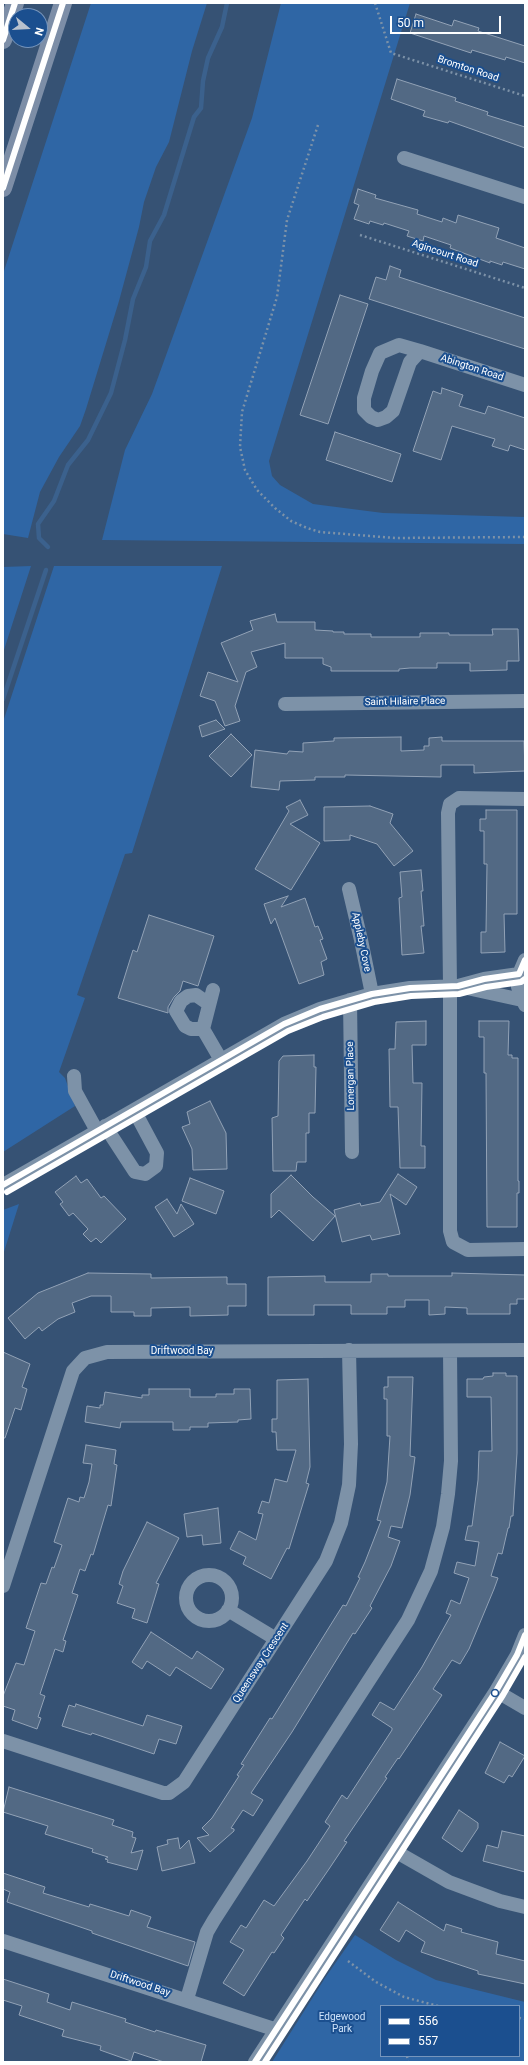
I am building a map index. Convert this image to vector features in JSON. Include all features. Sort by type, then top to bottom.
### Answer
[{"type":"main road","points":[[3,40],[15,3]]},
{"type":"main road","points":[[3,188],[63,3]]},
{"type":"street","points":[[404,158],[525,197]]},
{"type":"street","name":"Abington Road","points":[[420,351],[410,362],[393,411],[386,417],[378,420],[371,417],[364,410],[364,398],[380,353],[399,345],[420,351],[525,385]]},
{"type":"street","name":"Saint Hilaire Place","points":[[285,704],[525,701]]},
{"type":"street","points":[[525,799],[458,798],[450,804],[448,813],[454,986],[450,1231],[453,1242],[468,1250],[525,1249]]},
{"type":"street","name":"Appleby Cove","points":[[349,889],[362,940],[372,994]]},
{"type":"street","points":[[524,1002],[518,987],[519,974],[525,960]]},
{"type":"street","points":[[3,1185],[284,1024],[320,1009],[372,994],[410,988],[454,986],[484,979],[519,974]]},
{"type":"street","points":[[454,986],[524,1002]]},
{"type":"street","points":[[213,990],[203,1029],[221,1060]]},
{"type":"street","points":[[203,1029],[191,1029],[185,1026],[176,1011],[181,1001],[188,996],[196,994],[209,1004]]},
{"type":"street","name":"Lonergan Place","points":[[350,1000],[352,1152]]},
{"type":"street","points":[[74,1076],[75,1091],[101,1129],[134,1172],[145,1174],[156,1166],[157,1153],[134,1110]]},
{"type":"street","name":"Queensway Crescent","points":[[3,1741],[154,1791],[169,1793],[184,1782],[326,1560],[341,1523],[349,1485],[351,1451],[349,1350]]},
{"type":"street","name":"Driftwood Bay","points":[[3,1586],[73,1371],[85,1358],[107,1352],[525,1350]]},
{"type":"street","points":[[186,1999],[207,1932],[408,1620],[431,1571],[442,1527],[448,1494],[451,1461],[450,1351]]},
{"type":"street","points":[[228,1610],[276,1639]]},
{"type":"street","points":[[255,2062],[496,1691],[517,1655],[525,1635]]},
{"type":"street","points":[[496,1691],[525,1708]]},
{"type":"street","points":[[393,1850],[449,1882],[500,1901],[525,1907]]},
{"type":"street","name":"Driftwood Bay","points":[[3,1941],[186,1999],[277,2030]]},
{"type":"path","name":"Bromton Road","points":[[375,3],[391,53],[525,96]]},
{"type":"path","points":[[318,125],[288,220],[278,296],[242,412],[240,447],[245,470],[257,490],[275,508],[291,520],[307,528],[320,532],[395,538],[525,537]]},
{"type":"path","name":"Agincourt Road","points":[[360,235],[525,288]]},
{"type":"path","points":[[348,1961],[376,1982],[404,1997],[434,2005]]},
{"type":"green space","points":[[91,3],[207,3],[192,51],[169,142],[156,167],[144,202],[139,227],[119,301],[86,409],[80,426],[59,457],[40,492],[28,538],[3,534],[3,274]]},
{"type":"green space","points":[[281,3],[410,3],[269,461],[272,476],[280,485],[313,504],[383,513],[525,517],[525,544],[102,540],[125,450],[152,394],[252,118]]},
{"type":"green space","points":[[31,566],[3,653],[3,567]]},
{"type":"green space","points":[[54,566],[222,566],[132,853],[125,854],[77,995],[85,998],[59,1072],[65,1078],[75,1106],[3,1152],[3,722]]},
{"type":"green space","points":[[19,1204],[3,1255],[3,1210]]},
{"type":"green space","name":"Edgewood Park","points":[[355,1935],[396,1960],[436,1980],[525,2002],[525,2062],[272,2062],[325,1978]]},
{"type":"building","points":[[416,14],[452,26],[454,20],[479,28],[478,31],[525,46],[525,63],[506,57],[505,60],[472,50],[471,53],[410,33]]},
{"type":"building","points":[[397,79],[456,98],[455,101],[488,112],[487,115],[525,127],[525,148],[449,121],[448,123],[423,116],[425,111],[391,99]]},
{"type":"building","points":[[358,189],[376,195],[375,198],[418,210],[417,214],[442,222],[443,218],[456,223],[458,215],[499,228],[496,238],[525,248],[525,269],[503,262],[502,265],[490,261],[490,263],[450,248],[451,245],[424,236],[423,241],[407,236],[409,231],[384,223],[383,225],[370,221],[369,224],[354,219],[359,205],[354,203]]},
{"type":"building","points":[[390,266],[401,270],[399,277],[525,318],[525,349],[369,299],[376,277],[386,280]]},
{"type":"building","points":[[340,295],[368,304],[328,424],[300,415]]},
{"type":"building","points":[[442,388],[463,395],[459,406],[485,414],[488,406],[525,418],[525,450],[510,445],[508,451],[492,446],[495,439],[452,426],[441,460],[413,451],[433,391],[441,394]]},
{"type":"building","points":[[335,432],[401,454],[392,482],[326,460]]},
{"type":"building","points":[[275,614],[277,622],[315,622],[315,630],[344,632],[344,634],[371,634],[371,637],[420,637],[420,633],[449,633],[449,635],[493,635],[492,629],[518,629],[519,661],[507,661],[507,670],[470,671],[470,663],[437,663],[437,668],[410,668],[399,669],[399,671],[331,671],[331,667],[323,664],[323,658],[285,658],[285,643],[251,652],[257,667],[246,672],[235,706],[240,721],[225,726],[215,701],[200,696],[208,672],[238,682],[221,643],[253,630],[250,621]]},
{"type":"building","points":[[216,720],[225,729],[202,737],[199,726]]},
{"type":"building","points":[[231,734],[252,755],[231,777],[209,756]]},
{"type":"building","points":[[401,737],[401,751],[424,750],[424,746],[429,746],[429,738],[442,737],[442,741],[524,741],[525,771],[474,773],[474,765],[441,765],[441,777],[345,775],[345,777],[315,777],[315,780],[280,781],[279,790],[251,787],[255,750],[287,754],[289,751],[303,752],[303,743],[334,741],[334,738]]},
{"type":"building","points":[[300,800],[308,815],[290,824],[320,843],[291,890],[255,869],[289,811],[286,807]]},
{"type":"building","points":[[370,806],[393,814],[390,823],[413,851],[394,866],[377,844],[350,835],[350,840],[324,841],[324,807]]},
{"type":"building","points":[[486,810],[517,810],[517,914],[504,914],[505,952],[481,953],[481,932],[486,932],[487,864],[484,864],[484,831],[480,831],[480,819],[486,819]]},
{"type":"building","points":[[421,870],[424,926],[421,926],[424,953],[402,955],[399,898],[402,897],[400,872]]},
{"type":"building","points":[[288,896],[281,907],[305,898],[315,927],[318,926],[323,939],[320,940],[327,959],[321,962],[324,975],[299,984],[275,918],[271,924],[264,904]]},
{"type":"building","points":[[149,915],[214,936],[198,986],[183,981],[180,991],[168,1007],[168,1013],[118,998],[133,950],[137,952]]},
{"type":"building","points":[[426,1021],[426,1045],[412,1045],[413,1083],[422,1083],[421,1146],[425,1146],[425,1168],[400,1168],[398,1107],[390,1107],[389,1049],[395,1049],[396,1022]]},
{"type":"building","points":[[479,1021],[509,1021],[508,1055],[512,1055],[512,1058],[518,1058],[519,1193],[517,1193],[517,1227],[487,1227],[486,1073],[484,1073],[484,1037],[479,1037]]},
{"type":"building","points":[[314,1055],[314,1067],[316,1067],[315,1113],[309,1113],[309,1133],[306,1133],[306,1162],[297,1162],[296,1171],[273,1171],[272,1118],[278,1116],[279,1061],[283,1056]]},
{"type":"building","points":[[210,1101],[226,1133],[227,1169],[193,1170],[192,1149],[182,1127],[190,1124],[187,1112]]},
{"type":"building","points":[[398,1174],[417,1187],[406,1205],[390,1194],[400,1234],[372,1240],[370,1235],[342,1242],[334,1210],[360,1203],[361,1206],[380,1202]]},
{"type":"building","points":[[291,1175],[335,1216],[313,1241],[279,1210],[271,1218],[271,1194]]},
{"type":"building","points":[[76,1176],[81,1183],[87,1179],[101,1198],[104,1196],[126,1219],[101,1243],[96,1238],[91,1242],[83,1234],[88,1229],[73,1213],[69,1216],[60,1204],[63,1202],[55,1192]]},
{"type":"building","points":[[190,1178],[224,1191],[216,1214],[182,1201]]},
{"type":"building","points":[[167,1199],[177,1214],[181,1204],[194,1224],[174,1237],[155,1207]]},
{"type":"building","points":[[88,1273],[151,1274],[151,1278],[227,1277],[227,1284],[246,1284],[246,1306],[228,1306],[228,1315],[190,1316],[190,1307],[151,1308],[151,1316],[134,1316],[134,1312],[111,1312],[111,1296],[91,1296],[72,1303],[75,1312],[58,1319],[42,1331],[39,1327],[25,1339],[8,1318],[38,1293]]},
{"type":"building","points":[[452,1273],[525,1275],[525,1299],[517,1299],[517,1304],[510,1304],[510,1314],[467,1314],[467,1308],[445,1307],[445,1314],[429,1315],[429,1300],[405,1300],[405,1307],[387,1307],[387,1314],[351,1314],[351,1305],[314,1305],[314,1315],[268,1315],[268,1277],[325,1276],[325,1282],[371,1282],[371,1274],[388,1274],[388,1276],[452,1276]]},
{"type":"building","points":[[3,1352],[30,1364],[22,1387],[27,1389],[21,1410],[15,1408],[5,1438],[3,1438]]},
{"type":"building","points":[[493,1373],[506,1373],[506,1376],[517,1376],[517,1453],[513,1516],[511,1516],[502,1554],[498,1553],[491,1576],[498,1578],[494,1589],[469,1649],[460,1664],[452,1660],[433,1689],[442,1695],[399,1759],[398,1758],[385,1777],[387,1778],[344,1841],[347,1842],[329,1869],[307,1901],[305,1899],[281,1935],[284,1938],[274,1953],[272,1952],[244,1996],[223,1983],[244,1950],[230,1942],[241,1925],[246,1928],[264,1900],[274,1906],[307,1861],[330,1826],[325,1822],[342,1795],[347,1799],[392,1730],[392,1728],[372,1715],[380,1702],[394,1710],[422,1667],[451,1615],[446,1613],[451,1600],[460,1604],[469,1578],[454,1573],[457,1562],[475,1566],[479,1542],[465,1540],[468,1526],[472,1526],[478,1480],[479,1451],[492,1451],[491,1397],[467,1397],[467,1379],[483,1379],[484,1377],[493,1376]]},
{"type":"building","points":[[388,1377],[413,1377],[410,1456],[415,1457],[410,1495],[402,1528],[391,1526],[388,1537],[400,1541],[391,1566],[370,1606],[372,1608],[355,1634],[353,1633],[292,1732],[251,1793],[263,1800],[253,1816],[243,1810],[231,1828],[234,1829],[234,1831],[210,1852],[197,1838],[209,1835],[202,1828],[212,1818],[239,1776],[237,1775],[244,1765],[241,1764],[270,1718],[272,1719],[343,1605],[346,1606],[360,1578],[358,1577],[381,1521],[377,1520],[387,1482],[390,1436],[387,1436],[387,1399],[384,1399],[384,1387],[388,1387]]},
{"type":"building","points":[[308,1379],[310,1467],[306,1483],[309,1484],[289,1549],[287,1548],[271,1579],[243,1564],[246,1557],[230,1549],[239,1531],[256,1540],[263,1514],[258,1513],[262,1501],[269,1503],[275,1479],[287,1482],[296,1450],[277,1450],[276,1432],[272,1432],[272,1419],[277,1419],[277,1380]]},
{"type":"building","points":[[149,1389],[190,1389],[190,1397],[216,1397],[216,1394],[234,1394],[234,1389],[250,1389],[251,1419],[238,1420],[238,1422],[208,1423],[208,1427],[190,1427],[190,1430],[173,1430],[173,1422],[121,1422],[120,1428],[85,1422],[87,1406],[100,1408],[100,1405],[103,1405],[105,1392],[142,1398],[142,1395],[149,1395]]},
{"type":"building","points":[[86,1445],[116,1450],[114,1464],[117,1465],[111,1506],[108,1505],[93,1555],[91,1554],[85,1571],[80,1569],[72,1593],[78,1595],[63,1640],[66,1641],[63,1652],[55,1649],[40,1694],[45,1696],[38,1717],[41,1718],[37,1729],[12,1720],[15,1710],[3,1706],[3,1696],[16,1663],[24,1665],[35,1631],[26,1628],[41,1583],[46,1584],[52,1567],[54,1568],[62,1545],[54,1542],[68,1498],[79,1502],[80,1497],[84,1498],[89,1482],[92,1464],[83,1463]]},
{"type":"building","points":[[218,1508],[221,1543],[203,1545],[202,1535],[187,1537],[184,1514]]},
{"type":"building","points":[[147,1522],[179,1538],[156,1583],[159,1584],[147,1623],[132,1618],[135,1609],[117,1603],[123,1586],[119,1584],[123,1571]]},
{"type":"building","points":[[151,1632],[192,1659],[197,1651],[224,1669],[211,1689],[176,1667],[170,1676],[147,1661],[142,1669],[132,1662]]},
{"type":"building","points":[[76,1704],[143,1726],[147,1715],[182,1726],[176,1744],[159,1739],[154,1754],[92,1733],[91,1735],[62,1726],[69,1705],[75,1707]]},
{"type":"building","points":[[500,1742],[525,1756],[512,1777],[509,1775],[504,1783],[485,1773]]},
{"type":"building","points":[[9,1787],[114,1820],[112,1825],[133,1832],[132,1837],[136,1838],[131,1853],[143,1850],[137,1870],[107,1862],[108,1860],[105,1859],[108,1857],[92,1852],[93,1849],[45,1834],[48,1826],[3,1812]]},
{"type":"building","points":[[459,1810],[478,1823],[478,1828],[462,1852],[442,1838]]},
{"type":"building","points":[[502,1831],[525,1836],[525,1872],[483,1861],[487,1845],[498,1848]]},
{"type":"building","points":[[178,1838],[180,1849],[189,1840],[195,1863],[162,1871],[157,1847],[168,1844],[167,1840]]},
{"type":"building","points":[[3,1873],[45,1887],[43,1893],[89,1907],[90,1904],[129,1916],[131,1910],[151,1917],[147,1927],[195,1942],[188,1966],[7,1902],[10,1892],[3,1889]]},
{"type":"building","points":[[398,1902],[444,1931],[446,1924],[462,1929],[461,1932],[498,1942],[496,1954],[525,1961],[525,1984],[478,1974],[478,1971],[421,1952],[425,1942],[406,1930],[399,1942],[380,1930]]},
{"type":"building","points":[[3,1979],[49,1994],[47,2002],[70,2010],[72,2002],[126,2019],[125,2022],[155,2032],[156,2030],[206,2045],[201,2062],[164,2062],[134,2052],[131,2061],[100,2050],[101,2046],[62,2036],[64,2030],[19,2015],[22,2006],[3,2000]]},
{"type":"waterway","points":[[48,547],[39,538],[38,524],[54,501],[68,465],[88,440],[111,393],[125,340],[133,299],[146,267],[150,241],[164,215],[194,117],[201,108],[203,81],[208,58],[222,27],[227,3]]},
{"type":"waterway","points":[[3,699],[46,570]]},
{"type":"transit line","name":"556","points":[[3,40],[15,3]]},
{"type":"transit line","name":"556","points":[[3,188],[63,3]]},
{"type":"transit line","name":"556","points":[[3,1185],[284,1024],[320,1009],[372,994],[410,988],[458,986],[484,979],[519,974],[525,960]]},
{"type":"transit line","name":"557","points":[[7,1192],[288,1031],[323,1017],[374,1002],[411,996],[459,994],[486,987],[521,982],[525,979]]},
{"type":"transit line","name":"556","points":[[255,2062],[496,1691],[517,1655],[525,1635]]},
{"type":"transit line","name":"557","points":[[265,2062],[503,1695],[525,1657]]}]
